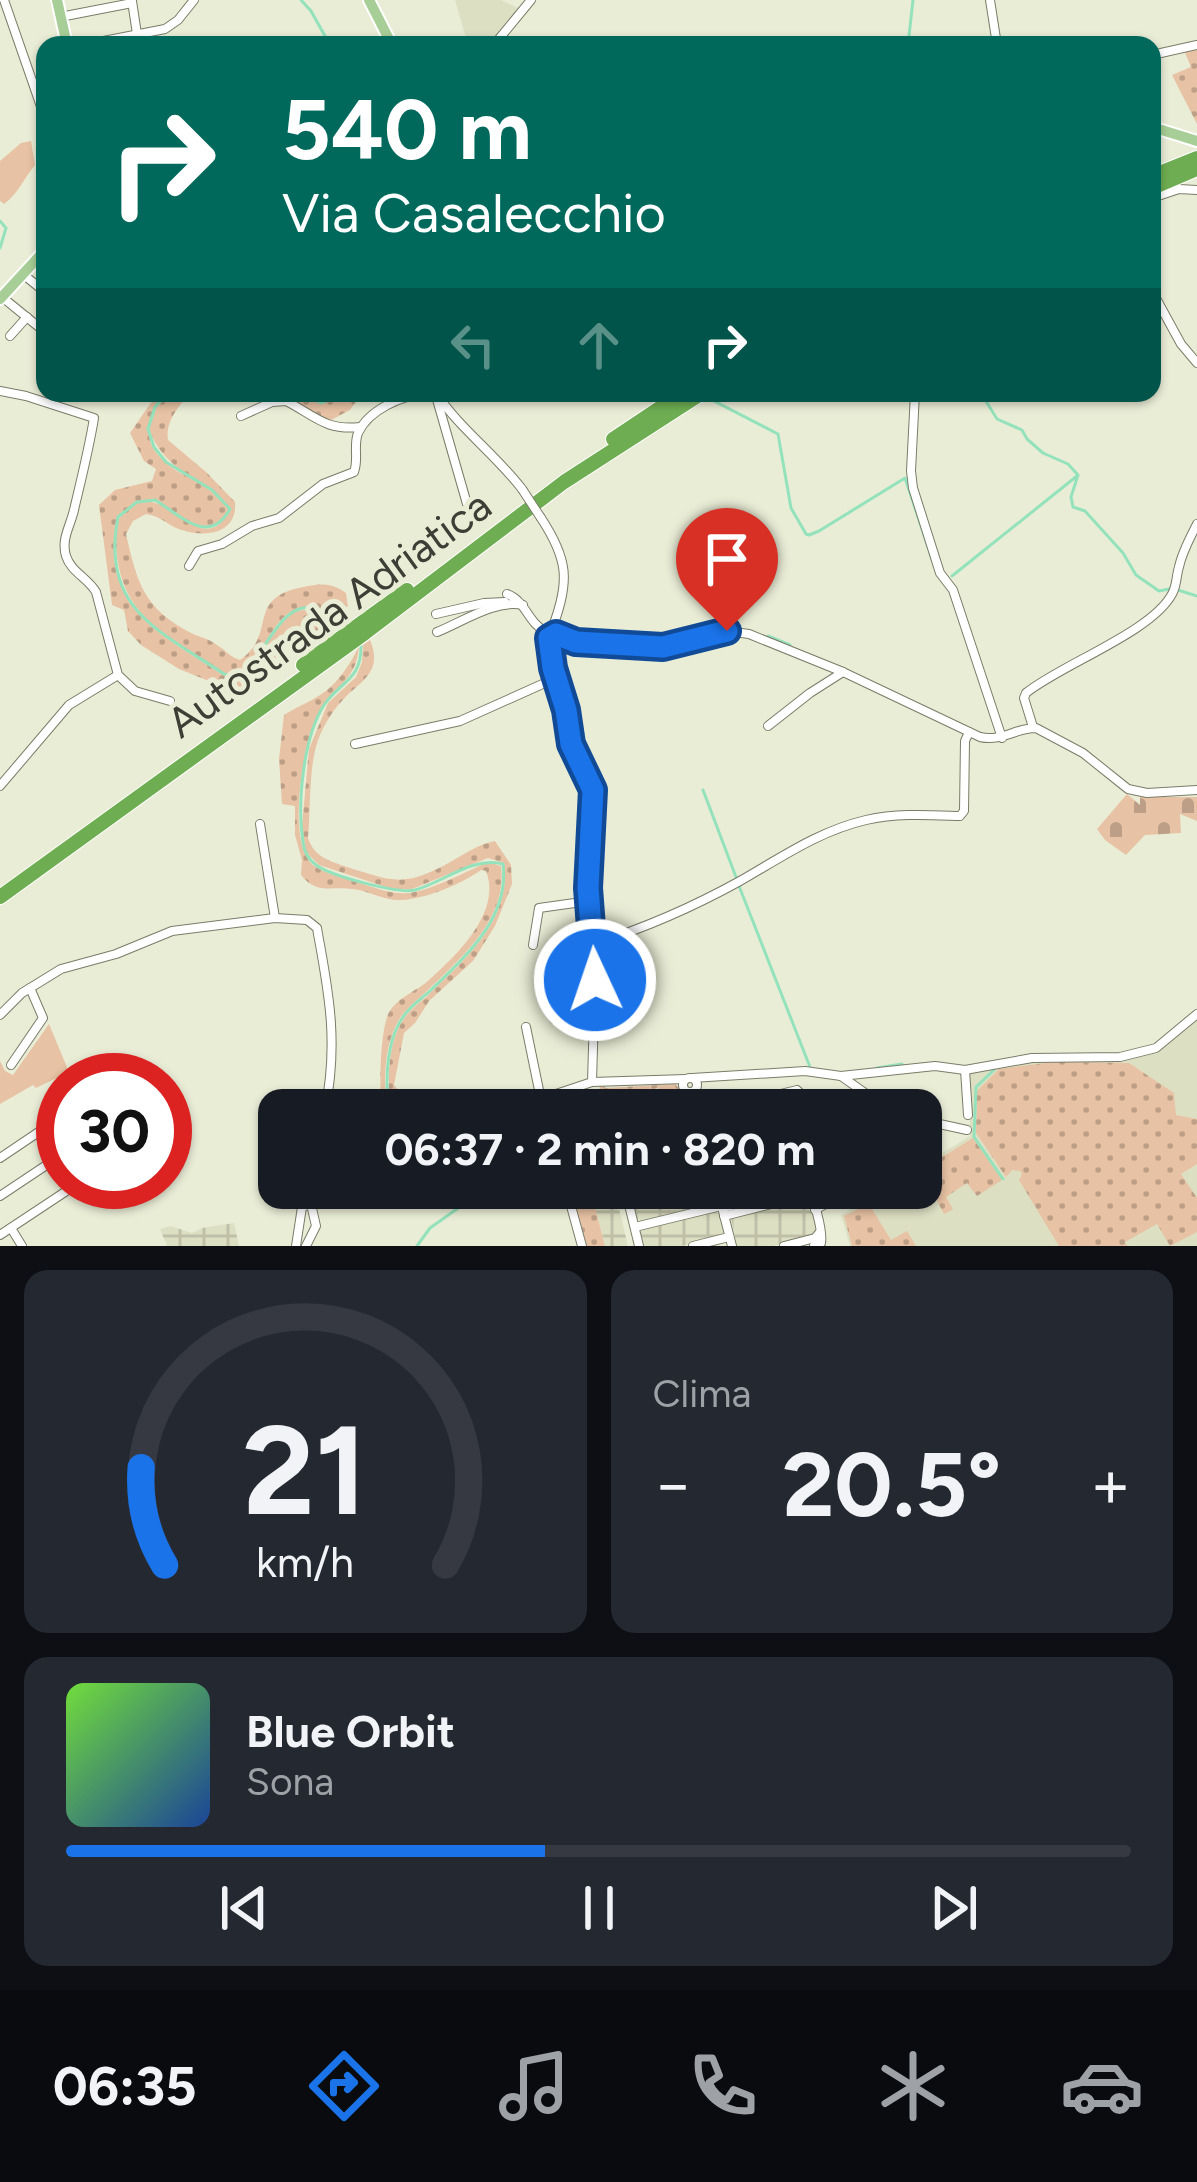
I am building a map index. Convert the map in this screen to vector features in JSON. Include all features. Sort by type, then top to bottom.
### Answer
[{"type":"highway","points":[[1161,172],[1197,158]]},
{"type":"highway","points":[[1161,184],[1197,169]]},
{"type":"highway","name":"Autostrada Adriatica","points":[[362,629],[668,402]]},
{"type":"highway","name":"Autostrada Adriatica","points":[[0,893],[564,482],[688,402]]},
{"type":"main road","points":[[57,0],[65,36]]},
{"type":"main road","points":[[369,0],[387,36]]},
{"type":"main road","points":[[1161,130],[1197,141]]},
{"type":"main road","points":[[1,298],[36,261]]},
{"type":"street","points":[[4,0],[36,92]]},
{"type":"street","points":[[128,36],[173,24],[194,0]]},
{"type":"street","points":[[501,36],[531,0]]},
{"type":"street","points":[[990,0],[996,36]]},
{"type":"street","points":[[60,16],[132,1],[138,34]]},
{"type":"street","points":[[1161,54],[1197,45]]},
{"type":"street","points":[[1161,195],[1197,190]]},
{"type":"street","points":[[24,275],[36,285]]},
{"type":"street","points":[[1,298],[36,324]]},
{"type":"street","points":[[1161,307],[1197,363]]},
{"type":"street","points":[[10,336],[27,317]]},
{"type":"street","points":[[0,391],[36,399]]},
{"type":"street","points":[[45,402],[94,418],[64,538],[70,566],[96,592],[118,675],[135,691],[170,701]]},
{"type":"street","points":[[242,416],[279,402]]},
{"type":"street","points":[[287,402],[328,424],[362,427]]},
{"type":"street","points":[[189,566],[198,551],[284,516],[330,480],[354,472],[362,427],[394,402]]},
{"type":"street","points":[[439,402],[467,504]]},
{"type":"street","points":[[443,402],[501,462],[562,556],[562,598],[551,632],[556,678],[571,744],[593,790],[589,901],[594,944],[592,1082]]},
{"type":"street","points":[[915,402],[913,488],[1002,738]]},
{"type":"street","points":[[1197,524],[1172,596],[1162,607],[1068,664],[1024,698],[1034,727],[1083,753],[1128,789],[1147,793],[1197,790]]},
{"type":"street","points":[[514,601],[538,628],[576,642],[663,647],[727,631],[767,639],[980,737],[1002,738],[1034,727]]},
{"type":"street","points":[[436,614],[514,601]]},
{"type":"street","points":[[437,632],[514,601]]},
{"type":"street","points":[[768,726],[843,672]]},
{"type":"street","points":[[0,786],[69,705],[118,675]]},
{"type":"street","points":[[355,744],[460,722],[556,678]]},
{"type":"street","points":[[594,944],[652,926],[812,838],[842,827],[890,815],[960,816],[969,732]]},
{"type":"street","points":[[260,824],[275,918]]},
{"type":"street","points":[[533,945],[539,908],[589,901]]},
{"type":"street","points":[[0,1015],[30,988],[74,964],[116,954],[172,931],[275,918],[307,920],[317,928],[334,1032],[330,1089]]},
{"type":"street","points":[[11,1065],[43,1018],[30,988]]},
{"type":"street","points":[[571,1089],[592,1082],[670,1079],[690,1085],[711,1078],[806,1071],[841,1076],[935,1066],[965,1070],[1032,1058],[1106,1059],[1156,1048],[1197,1014]]},
{"type":"street","points":[[554,1019],[594,1021]]},
{"type":"street","points":[[526,1027],[539,1089]]},
{"type":"street","points":[[965,1070],[968,1115]]},
{"type":"street","points":[[841,1076],[859,1089]]},
{"type":"street","points":[[690,1085],[691,1089]]},
{"type":"street","points":[[942,1125],[967,1130]]},
{"type":"street","points":[[0,1158],[36,1134]]},
{"type":"street","points":[[0,1196],[36,1172]]},
{"type":"street","points":[[0,1235],[40,1209]]},
{"type":"street","points":[[296,1246],[302,1209]]},
{"type":"street","points":[[306,1246],[316,1226],[311,1209]]},
{"type":"street","points":[[572,1209],[582,1246]]},
{"type":"street","points":[[630,1209],[639,1246]]},
{"type":"street","points":[[634,1227],[726,1209]]},
{"type":"street","points":[[814,1246],[823,1240],[815,1209]]},
{"type":"street","points":[[693,1246],[729,1243],[722,1210]]},
{"type":"street","points":[[11,1228],[22,1246]]},
{"type":"street","points":[[784,1246],[815,1238],[820,1231]]},
{"type":"shaded area","points":[[455,0],[501,0],[520,9],[498,36],[465,36]]},
{"type":"shaded area","points":[[1197,1016],[1197,1246],[850,1246],[841,1215],[851,1209],[942,1209],[942,1153],[970,1136],[968,1071],[1043,1058],[1147,1054]]},
{"type":"shaded area","points":[[595,1209],[619,1209],[628,1246],[605,1246]]},
{"type":"shaded area","points":[[635,1209],[689,1209],[641,1221]]},
{"type":"shaded area","points":[[764,1209],[811,1209],[817,1232],[773,1246],[737,1246],[731,1218]]},
{"type":"shaded area","points":[[714,1211],[719,1214],[721,1236],[682,1246],[644,1246],[643,1229]]},
{"type":"shaded area","points":[[234,1223],[239,1246],[167,1246],[160,1229],[171,1226],[192,1233]]},
{"type":"green space","points":[[1197,46],[1197,124],[1172,75],[1191,67],[1184,50]]},
{"type":"green space","points":[[31,141],[35,165],[4,204],[0,201],[0,161],[21,143]]},
{"type":"green space","points":[[161,402],[149,427],[157,453],[229,509],[221,520],[203,526],[155,499],[137,501],[117,516],[117,574],[139,614],[223,675],[236,677],[253,664],[279,624],[297,611],[318,611],[345,624],[341,630],[330,623],[316,631],[308,625],[300,629],[267,667],[270,676],[230,697],[224,698],[214,683],[179,669],[141,645],[128,631],[124,610],[112,605],[99,505],[115,490],[152,481],[156,469],[144,461],[130,433],[150,404]]},
{"type":"green space","points":[[162,402],[183,402],[171,420],[168,440],[235,502],[230,522],[215,532],[184,531],[146,514],[133,521],[126,534],[139,580],[152,603],[175,624],[240,660],[258,638],[268,607],[288,591],[319,585],[346,593],[348,606],[341,620],[319,610],[302,608],[289,613],[236,675],[224,673],[150,623],[126,590],[119,569],[116,529],[121,516],[142,502],[156,503],[207,529],[219,524],[231,509],[164,455],[149,429]]},
{"type":"green space","points":[[292,402],[356,402],[331,420]]},
{"type":"green space","points":[[370,640],[372,669],[335,709],[316,746],[311,844],[327,859],[387,879],[422,875],[495,841],[511,865],[512,884],[495,926],[473,961],[429,1001],[404,1033],[397,1089],[389,1087],[399,1027],[493,921],[504,884],[504,863],[488,858],[412,889],[392,889],[319,865],[306,852],[302,826],[309,749],[328,703],[356,677],[363,645]]},
{"type":"green space","points":[[359,646],[353,669],[314,723],[302,775],[300,837],[313,865],[403,893],[429,888],[488,862],[501,866],[501,885],[490,920],[454,965],[400,1018],[391,1039],[385,1089],[381,1089],[380,1076],[387,1017],[464,945],[482,917],[489,886],[486,871],[481,870],[432,894],[395,900],[353,889],[319,887],[301,875],[295,806],[282,804],[279,759],[284,715],[332,686]]},
{"type":"green space","points":[[1127,794],[1140,805],[1140,797],[1197,797],[1197,821],[1180,814],[1181,833],[1145,835],[1126,855],[1097,829]]},
{"type":"green space","points":[[49,1024],[61,1053],[36,1053],[36,1088],[33,1085],[0,1104],[0,1061],[13,1075]]},
{"type":"green space","points":[[1053,1062],[1129,1063],[1174,1093],[1176,1115],[1197,1119],[1197,1164],[1181,1174],[1197,1198],[1197,1232],[1170,1246],[1157,1224],[1125,1242],[1127,1246],[1059,1246],[1019,1180],[1020,1171],[1012,1170],[1006,1177],[976,1133],[977,1091],[999,1069]]},
{"type":"green space","points":[[599,1084],[606,1088],[675,1084],[680,1089],[658,1088],[600,1089]]},
{"type":"green space","points":[[973,1138],[1002,1180],[977,1196],[967,1183],[946,1197],[953,1209],[944,1214],[942,1157]]},
{"type":"green space","points":[[574,1209],[595,1209],[605,1246],[584,1246]]},
{"type":"green space","points":[[872,1209],[891,1240],[907,1231],[916,1246],[852,1246],[844,1216]]},
{"type":"waterway","points":[[301,0],[325,36]]},
{"type":"waterway","points":[[909,36],[913,0]]},
{"type":"waterway","points":[[0,221],[6,228],[0,248]]},
{"type":"waterway","points":[[160,402],[148,429],[154,447],[166,462],[212,490],[230,509],[222,520],[204,527],[155,500],[137,502],[118,517],[118,574],[140,614],[224,674],[236,676],[294,611],[308,607],[326,612],[348,627]]},
{"type":"waterway","points":[[319,402],[323,402]]},
{"type":"waterway","points":[[716,402],[778,434],[791,508],[806,534],[819,531],[905,478],[933,562]]},
{"type":"waterway","points":[[986,402],[997,419],[1022,430],[1043,453],[1068,464],[1078,475],[1073,507],[1085,511],[1136,575],[1159,591],[1169,589]]},
{"type":"waterway","points":[[952,576],[1077,476]]},
{"type":"waterway","points":[[1178,590],[1197,596]]},
{"type":"waterway","points":[[768,636],[790,645]]},
{"type":"waterway","points":[[361,644],[358,666],[324,705],[311,735],[301,809],[307,855],[335,874],[406,891],[481,864],[503,864],[499,902],[482,935],[397,1027],[387,1089]]},
{"type":"waterway","points":[[703,790],[736,877]]},
{"type":"waterway","points":[[739,886],[810,1067]]},
{"type":"waterway","points":[[877,1068],[902,1064]]},
{"type":"waterway","points":[[997,1067],[976,1087],[974,1137],[1003,1179]]},
{"type":"waterway","points":[[417,1246],[430,1228],[457,1209]]},
{"type":"route","points":[[595,980],[588,888],[593,790],[571,744],[549,638],[556,634],[576,642],[663,647],[727,631]]}]
